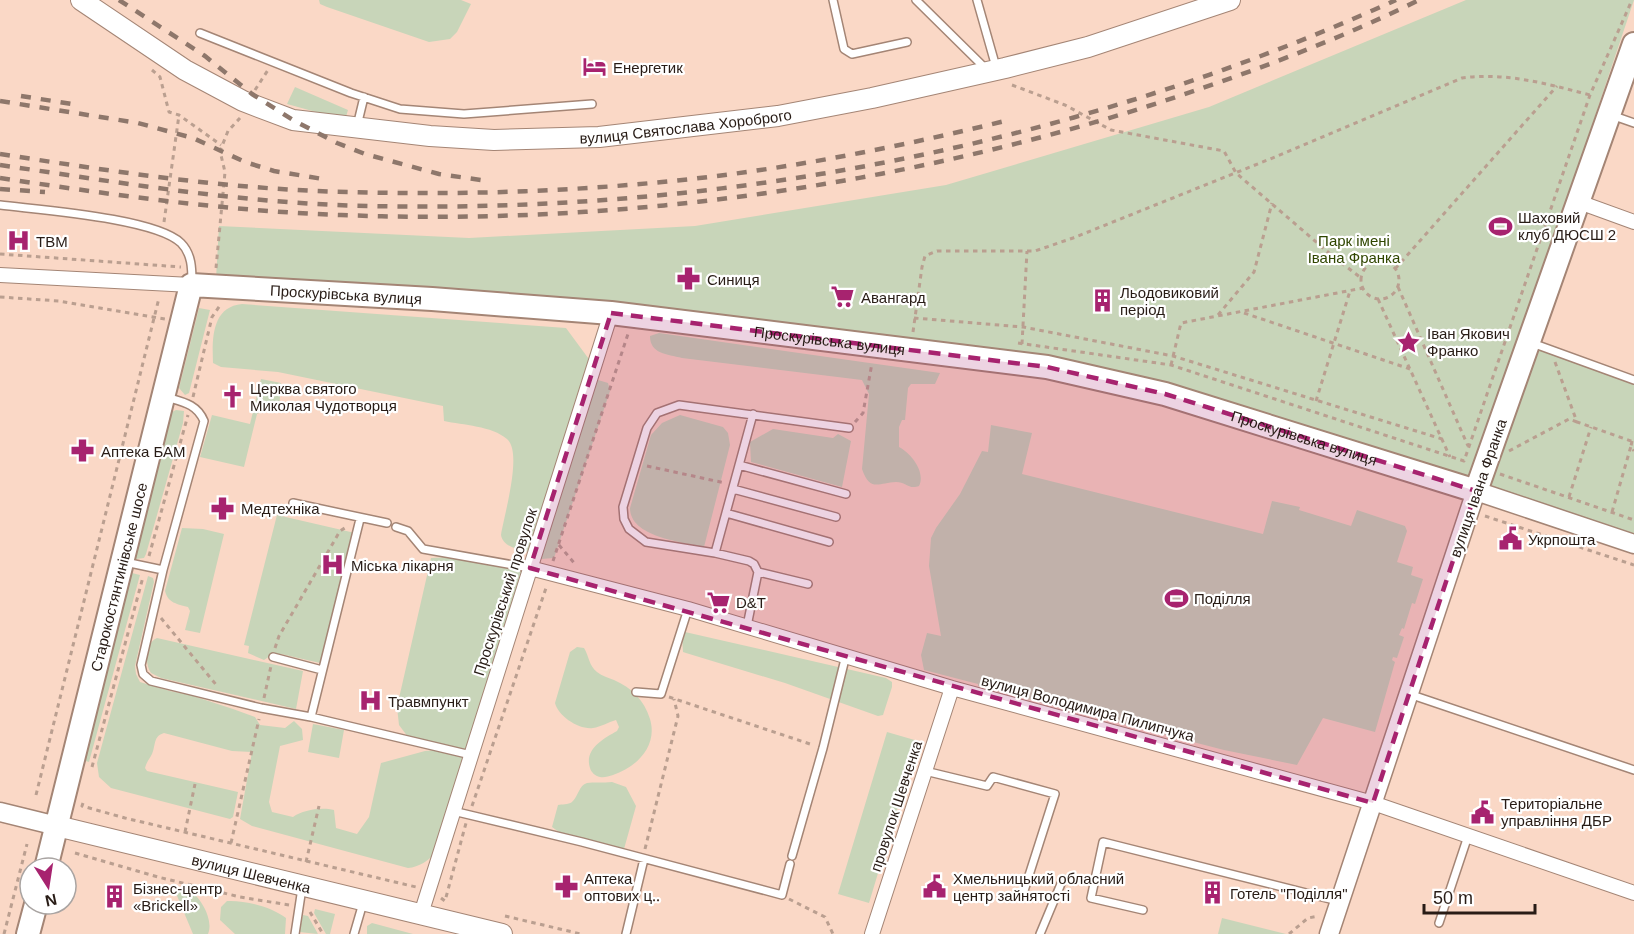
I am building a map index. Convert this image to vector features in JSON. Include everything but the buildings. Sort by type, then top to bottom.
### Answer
[{"type":"main road","name":"вулиця Святослава Хороброго","points":[[81,0],[185,70],[243,101],[293,120],[356,129],[494,140],[599,137],[778,116],[998,75],[1224,1]]},
{"type":"main road","name":"вулиця Івана Франка","points":[[1476,491],[1634,44]]},
{"type":"main road","name":"Проскурівська вулиця","points":[[192,276],[611,313],[1047,367],[1165,394],[1476,491]]},
{"type":"main road","name":"Старокостянтинівське шосе","points":[[49,856],[192,276]]},
{"type":"main road","name":"вулиця Шевченка","points":[[57,826],[301,900],[364,901],[421,914],[502,925]]},
{"type":"main road","points":[[28,934],[33,916]]},
{"type":"street","points":[[1579,202],[1634,222]]},
{"type":"street","name":"Проскурівська вулиця","points":[[0,275],[162,284],[192,276]]},
{"type":"street","name":"Проскурівський провулок","points":[[421,914],[611,313]]},
{"type":"street","name":"Проскурівська вулиця","points":[[1476,491],[1634,544]]},
{"type":"street","name":"вулиця Івана Франка","points":[[1329,934],[1476,491]]},
{"type":"street","name":"вулиця Володимира Пилипчука","points":[[530,568],[688,609],[952,688],[1373,803],[1634,893]]},
{"type":"street","name":"провулок Шевченка","points":[[872,934],[952,688]]},
{"type":"street","name":"вулиця Шевченка","points":[[0,812],[57,826]]},
{"type":"lane","points":[[833,0],[844,49],[848,52],[852,54],[907,42]]},
{"type":"lane","points":[[916,0],[998,75]]},
{"type":"lane","points":[[976,0],[998,75]]},
{"type":"lane","points":[[200,33],[400,109],[464,114],[592,104]]},
{"type":"lane","points":[[356,129],[364,97]]},
{"type":"lane","points":[[1610,115],[1634,123]]},
{"type":"lane","points":[[0,206],[107,218],[156,229],[181,243],[189,254],[192,276]]},
{"type":"lane","points":[[1529,342],[1634,381]]},
{"type":"lane","points":[[164,397],[191,405],[201,413],[204,421],[162,570],[141,665],[143,674],[151,681],[227,700],[311,717],[471,755]]},
{"type":"lane","points":[[747,626],[758,572],[754,564],[715,553],[645,542],[629,530],[624,519],[623,507],[647,428],[657,413],[679,405],[849,428]]},
{"type":"lane","points":[[715,553],[753,414]]},
{"type":"lane","points":[[739,465],[846,494]]},
{"type":"lane","points":[[733,487],[836,517]]},
{"type":"lane","points":[[293,503],[387,523]]},
{"type":"lane","points":[[726,513],[829,543]]},
{"type":"lane","points":[[311,717],[360,519]]},
{"type":"lane","points":[[396,527],[408,531],[423,549],[530,568]]},
{"type":"lane","points":[[123,562],[162,570]]},
{"type":"lane","points":[[758,572],[807,584]]},
{"type":"lane","points":[[636,692],[661,694],[688,609]]},
{"type":"lane","points":[[453,812],[582,842],[783,896],[846,655]]},
{"type":"lane","points":[[273,657],[322,670]]},
{"type":"lane","points":[[1409,694],[1634,770]]},
{"type":"lane","points":[[925,771],[987,786],[993,777],[1055,794],[1023,894]]},
{"type":"lane","points":[[1439,923],[1468,836]]},
{"type":"lane","points":[[1143,910],[1091,898],[1103,842],[1340,902]]},
{"type":"lane","points":[[626,934],[644,859]]},
{"type":"lane","points":[[1040,934],[1063,879]]},
{"type":"lane","points":[[295,934],[301,900]]},
{"type":"lane","points":[[354,934],[364,901]]},
{"type":"path","points":[[1464,461],[1590,95],[1632,0]]},
{"type":"path","points":[[0,254],[166,266],[192,276],[216,268],[225,172],[220,151],[221,145],[228,131],[241,116],[243,101],[252,94],[273,62]]},
{"type":"path","points":[[147,65],[160,77],[169,112],[179,115],[221,145]]},
{"type":"path","points":[[998,75],[1065,105],[1111,130],[1224,151],[1236,173],[1361,278]]},
{"type":"path","points":[[913,333],[926,256],[937,251],[1027,251],[1073,238],[1236,173],[1462,78],[1484,75],[1503,76],[1590,95]]},
{"type":"path","points":[[1395,269],[1557,86]]},
{"type":"path","points":[[162,232],[179,115]]},
{"type":"path","points":[[1217,316],[1254,272],[1272,204]]},
{"type":"path","points":[[1022,344],[1027,251]]},
{"type":"path","points":[[1398,287],[1389,298],[1378,299],[1369,296],[1363,288],[1361,278],[1366,268],[1375,262],[1386,262],[1395,269],[1399,278],[1398,287],[1469,447]]},
{"type":"path","points":[[36,795],[166,266]]},
{"type":"path","points":[[1171,365],[1181,323],[1363,288]]},
{"type":"path","points":[[1316,401],[1350,291]]},
{"type":"path","points":[[0,297],[59,301],[210,326]]},
{"type":"path","points":[[1378,299],[1450,457]]},
{"type":"path","points":[[90,776],[191,405],[212,317],[221,304]]},
{"type":"path","points":[[1242,312],[1410,369]]},
{"type":"path","points":[[914,318],[1023,327],[1173,356],[1442,439]]},
{"type":"path","points":[[84,796],[82,806],[429,890],[445,901],[469,815],[631,327]]},
{"type":"path","points":[[1551,350],[1577,422]]},
{"type":"path","points":[[849,428],[863,413],[872,362],[878,362]]},
{"type":"path","points":[[1503,454],[1569,419],[1633,441],[1612,512]]},
{"type":"path","points":[[1569,497],[1591,427]]},
{"type":"path","points":[[1630,446],[1634,451]]},
{"type":"path","points":[[636,464],[733,487]]},
{"type":"path","points":[[1496,472],[1634,520]]},
{"type":"path","points":[[1484,515],[1634,565]]},
{"type":"path","points":[[231,843],[279,636],[340,531],[360,519]]},
{"type":"path","points":[[559,545],[579,570]]},
{"type":"path","points":[[154,610],[227,700]]},
{"type":"path","points":[[661,694],[823,748]]},
{"type":"path","points":[[644,859],[646,840],[678,716],[674,699]]},
{"type":"path","points":[[185,832],[195,784]]},
{"type":"path","points":[[306,862],[319,806]]},
{"type":"path","points":[[4,934],[27,844]]},
{"type":"path","points":[[75,853],[158,877],[240,897],[283,905],[301,900],[323,934]]},
{"type":"path","points":[[783,896],[825,917],[833,934]]},
{"type":"path","points":[[1289,934],[1308,918],[1324,915]]},
{"type":"path","points":[[502,925],[581,934]]},
{"type":"highlighted area","points":[[611,313],[1047,367],[1165,394],[1476,491],[1373,803],[530,568]]},
{"type":"green space","points":[[319,0],[461,0],[471,4],[457,32],[450,39],[429,42],[327,7],[320,4]]},
{"type":"green space","name":"Парк імені Івана Франка","points":[[1466,0],[1634,0],[1472,483],[1167,388],[216,279],[219,226],[469,238],[695,226],[946,185],[1209,107]]},
{"type":"green space","points":[[295,87],[348,110],[345,120],[287,104]]},
{"type":"green space","points":[[242,304],[566,328],[594,366],[590,382],[598,380],[608,383],[610,391],[554,558],[541,559],[512,547],[503,540],[501,535],[511,484],[513,457],[511,446],[501,435],[494,431],[444,421],[443,406],[278,372],[221,367],[213,363],[214,334],[219,317],[232,306]]},
{"type":"green space","points":[[199,308],[210,310],[189,393],[185,395],[179,388]]},
{"type":"green space","points":[[659,333],[940,373],[935,384],[911,384],[908,388],[905,420],[902,420],[899,427],[899,447],[908,454],[919,469],[921,481],[919,486],[913,487],[896,482],[875,484],[868,481],[865,476],[862,469],[869,394],[862,380],[682,358],[656,350],[650,336]]},
{"type":"green space","points":[[1536,342],[1634,376],[1634,538],[1485,487]]},
{"type":"green space","points":[[261,379],[281,383],[279,410],[257,414],[244,467],[200,457],[212,415],[250,424]]},
{"type":"green space","points":[[184,411],[183,423],[146,554],[144,558],[136,559],[132,556],[169,420],[172,412]]},
{"type":"green space","points":[[680,415],[723,427],[728,433],[730,445],[704,547],[648,532],[638,526],[632,518],[630,508],[651,435],[662,423]]},
{"type":"green space","name":"Поділля","points":[[991,425],[1032,433],[1022,474],[1263,534],[1272,501],[1300,507],[1299,510],[1351,526],[1357,510],[1405,526],[1407,531],[1397,562],[1413,567],[1411,575],[1423,579],[1415,604],[1412,603],[1404,629],[1402,628],[1399,635],[1404,637],[1397,658],[1393,657],[1392,660],[1395,662],[1375,732],[1323,718],[1297,765],[1224,750],[924,670],[921,655],[927,633],[941,636],[929,566],[931,538],[960,494],[982,451],[988,452]]},
{"type":"green space","points":[[773,429],[833,438],[838,434],[851,441],[842,487],[751,462],[750,442]]},
{"type":"green space","points":[[277,515],[355,533],[320,663],[281,654],[280,657],[270,656],[264,660],[248,653],[249,646],[244,645]]},
{"type":"green space","points":[[182,528],[203,529],[224,534],[200,633],[185,630],[190,611],[188,607],[171,601],[165,591]]},
{"type":"green space","points":[[450,557],[490,565],[530,568],[471,755],[411,741],[399,725],[397,707],[431,558]]},
{"type":"green space","points":[[127,574],[140,575],[89,762],[79,759]]},
{"type":"green space","points":[[148,576],[153,578],[154,582],[135,666],[140,682],[233,709],[255,717],[260,725],[285,728],[294,721],[302,729],[303,740],[280,746],[269,802],[272,812],[293,817],[312,810],[334,810],[336,828],[357,834],[369,817],[381,763],[425,751],[438,750],[462,756],[464,763],[435,852],[430,858],[420,865],[408,868],[252,826],[240,819],[252,752],[232,751],[164,733],[156,739],[145,768],[147,771],[238,792],[233,817],[230,819],[111,788],[99,777],[97,763]]},
{"type":"green space","points":[[685,632],[886,678],[892,682],[892,687],[883,715],[878,716],[785,683],[683,652],[682,636]]},
{"type":"green space","points":[[157,638],[303,671],[296,709],[161,678],[151,673],[147,664],[148,648]]},
{"type":"green space","points":[[577,647],[584,648],[594,670],[632,691],[644,706],[650,719],[651,738],[643,754],[630,767],[606,777],[595,775],[592,772],[590,755],[596,745],[617,731],[619,727],[616,720],[596,727],[582,727],[560,713],[555,703],[570,652]]},
{"type":"green space","points":[[313,724],[344,730],[339,758],[308,752]]},
{"type":"green space","points":[[887,732],[918,741],[869,903],[838,894]]},
{"type":"green space","points":[[612,782],[626,787],[636,806],[624,849],[559,832],[552,827],[558,805],[572,802],[584,784]]},
{"type":"green space","points":[[188,889],[205,909],[209,922],[208,934],[193,934],[175,891]]},
{"type":"green space","points":[[227,901],[258,905],[280,914],[286,918],[285,934],[235,934],[220,920],[221,907]]},
{"type":"green space","points":[[315,909],[335,914],[330,934],[326,934],[314,913]]},
{"type":"green space","points":[[303,915],[308,916],[318,934],[299,932]]},
{"type":"green space","points":[[1222,918],[1286,934],[1218,934]]},
{"type":"green space","points":[[372,923],[413,934],[367,934],[367,926]]},
{"type":"railway","points":[[119,0],[205,56],[252,94],[293,120],[337,143],[365,154],[439,174],[488,181]]},
{"type":"railway","points":[[0,165],[231,197],[371,206],[503,205],[634,198],[765,183],[895,160],[1024,131],[1150,94],[1274,51],[1396,0]]},
{"type":"railway","points":[[0,178],[212,206],[341,215],[445,217],[549,214],[756,195],[859,178],[960,157],[1061,132],[1161,102],[1259,68],[1324,43],[1419,0]]},
{"type":"railway","points":[[21,96],[72,104]]},
{"type":"railway","points":[[0,101],[138,123],[193,138],[245,162],[274,171],[323,179]]},
{"type":"railway","points":[[0,154],[131,173],[263,188],[390,193],[506,192],[623,185],[750,172],[880,149],[1009,120]]},
{"type":"railway","points":[[0,189],[45,192]]},
{"type":"place","name":"Енергетик","points":[[595,67]]},
{"type":"place","name":"Шаховий клуб ДЮСШ 2","points":[[1500,226]]},
{"type":"place","name":"ТВМ","points":[[18,241]]},
{"type":"place","name":"Синиця","points":[[689,279]]},
{"type":"place","name":"Авангард","points":[[843,297]]},
{"type":"place","name":"Льодовиковий період","points":[[1102,301]]},
{"type":"place","name":"Іван Якович Франко","points":[[1409,342]]},
{"type":"place","name":"Церква святого Миколая Чудотворця","points":[[232,397]]},
{"type":"place","name":"Аптека БАМ","points":[[83,451]]},
{"type":"place","name":"Медтехніка","points":[[223,508]]},
{"type":"place","name":"Укрпошта","points":[[1510,539]]},
{"type":"place","name":"Міська лікарня","points":[[333,565]]},
{"type":"place","name":"Поділля","points":[[1176,598]]},
{"type":"place","name":"D&T","points":[[718,602]]},
{"type":"place","name":"Травмпункт","points":[[370,701]]},
{"type":"place","name":"Територіальне управління ДБР","points":[[1483,812]]},
{"type":"place","name":"Аптека оптових ц‥","points":[[566,887]]},
{"type":"place","name":"Хмельницький обласний центр зайнятості","points":[[935,887]]},
{"type":"place","name":"Готель \"Поділля\"","points":[[1212,893]]},
{"type":"place","name":"Бізнес-центр «Brickell»","points":[[115,897]]}]
